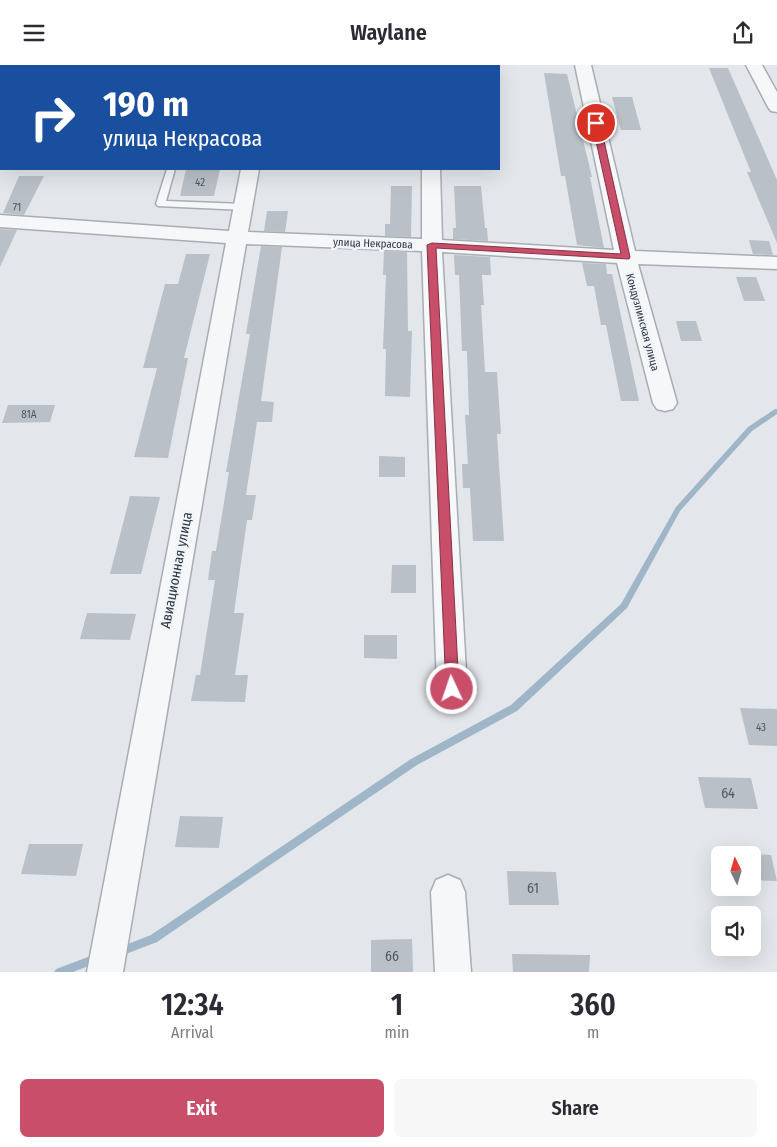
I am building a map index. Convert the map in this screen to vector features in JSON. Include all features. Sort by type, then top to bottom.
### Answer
[{"type":"street","name":"Кондузлинская улица","points":[[583,65],[626,257],[665,403]]},
{"type":"street","points":[[754,65],[777,107]]},
{"type":"street","name":"Авиационная улица","points":[[105,972],[161,653],[250,170]]},
{"type":"street","points":[[431,170],[432,245],[452,689]]},
{"type":"street","name":"улица Некрасова","points":[[0,221],[238,238],[432,245],[626,257],[777,263]]},
{"type":"street","points":[[448,892],[453,972]]},
{"type":"lane","points":[[171,170],[160,204],[244,207]]},
{"type":"building","points":[[709,68],[728,68],[777,180],[777,243],[747,172],[751,172]]},
{"type":"building","points":[[544,73],[567,74],[592,177],[590,177],[604,248],[577,245],[565,176],[561,176]]},
{"type":"building","points":[[612,97],[632,97],[641,130],[621,130]]},
{"type":"building","points":[[186,170],[220,170],[214,196],[180,196]]},
{"type":"building","points":[[19,176],[44,176],[24,215],[3,213]]},
{"type":"building","points":[[391,186],[412,186],[411,237],[385,236],[385,224],[390,224]]},
{"type":"building","points":[[454,186],[481,186],[488,241],[453,239],[453,228],[456,228]]},
{"type":"building","points":[[267,211],[288,211],[285,232],[264,231]]},
{"type":"building","points":[[0,229],[17,230],[0,267]]},
{"type":"building","points":[[749,240],[769,241],[773,255],[753,254]]},
{"type":"building","points":[[261,246],[282,247],[261,401],[274,402],[272,422],[257,422],[246,495],[256,495],[252,520],[247,520],[234,613],[244,613],[235,675],[248,675],[245,702],[191,701],[196,675],[200,675],[215,580],[208,580],[212,551],[216,551],[229,472],[226,472],[250,334],[246,334]]},
{"type":"building","points":[[384,251],[407,252],[408,331],[412,331],[410,397],[385,396],[386,349],[383,349],[386,275],[383,275]]},
{"type":"building","points":[[186,254],[210,254],[184,358],[188,358],[168,458],[134,457],[157,368],[143,368],[165,284],[178,284]]},
{"type":"building","points":[[454,255],[490,257],[491,275],[482,275],[484,305],[481,305],[485,372],[497,372],[501,434],[497,434],[504,541],[473,541],[470,488],[463,488],[462,464],[468,464],[465,415],[469,415],[467,351],[462,351],[459,275],[455,275]]},
{"type":"building","points":[[582,263],[606,264],[607,274],[612,274],[639,401],[621,401],[606,325],[601,325],[594,286],[587,286]]},
{"type":"building","points":[[736,277],[756,277],[765,301],[744,301]]},
{"type":"building","points":[[676,321],[696,321],[702,341],[681,341]]},
{"type":"building","points":[[8,405],[55,405],[50,422],[2,423]]},
{"type":"building","points":[[379,456],[405,457],[405,477],[379,477]]},
{"type":"building","points":[[130,496],[160,497],[141,574],[110,574]]},
{"type":"building","points":[[392,565],[416,565],[416,593],[391,593]]},
{"type":"building","points":[[87,613],[136,614],[130,640],[80,639]]},
{"type":"building","points":[[364,635],[397,635],[397,659],[364,658]]},
{"type":"building","points":[[740,708],[777,709],[777,746],[749,745]]},
{"type":"building","points":[[698,777],[751,778],[758,809],[705,808]]},
{"type":"building","points":[[180,816],[223,817],[219,848],[175,847]]},
{"type":"building","points":[[29,844],[83,844],[76,876],[21,874]]},
{"type":"building","points":[[761,854],[771,855],[777,881],[761,880]]},
{"type":"building","points":[[507,871],[556,872],[559,905],[509,905]]},
{"type":"building","points":[[412,939],[413,972],[371,972],[371,940]]},
{"type":"building","points":[[512,954],[590,955],[589,972],[513,972]]},
{"type":"waterway","points":[[118,952],[154,939],[414,762],[514,708],[624,606],[678,509],[750,429],[777,411]]},
{"type":"waterway","points":[[59,972],[96,959]]},
{"type":"route","points":[[452,689],[432,245],[626,257],[596,123]]}]
